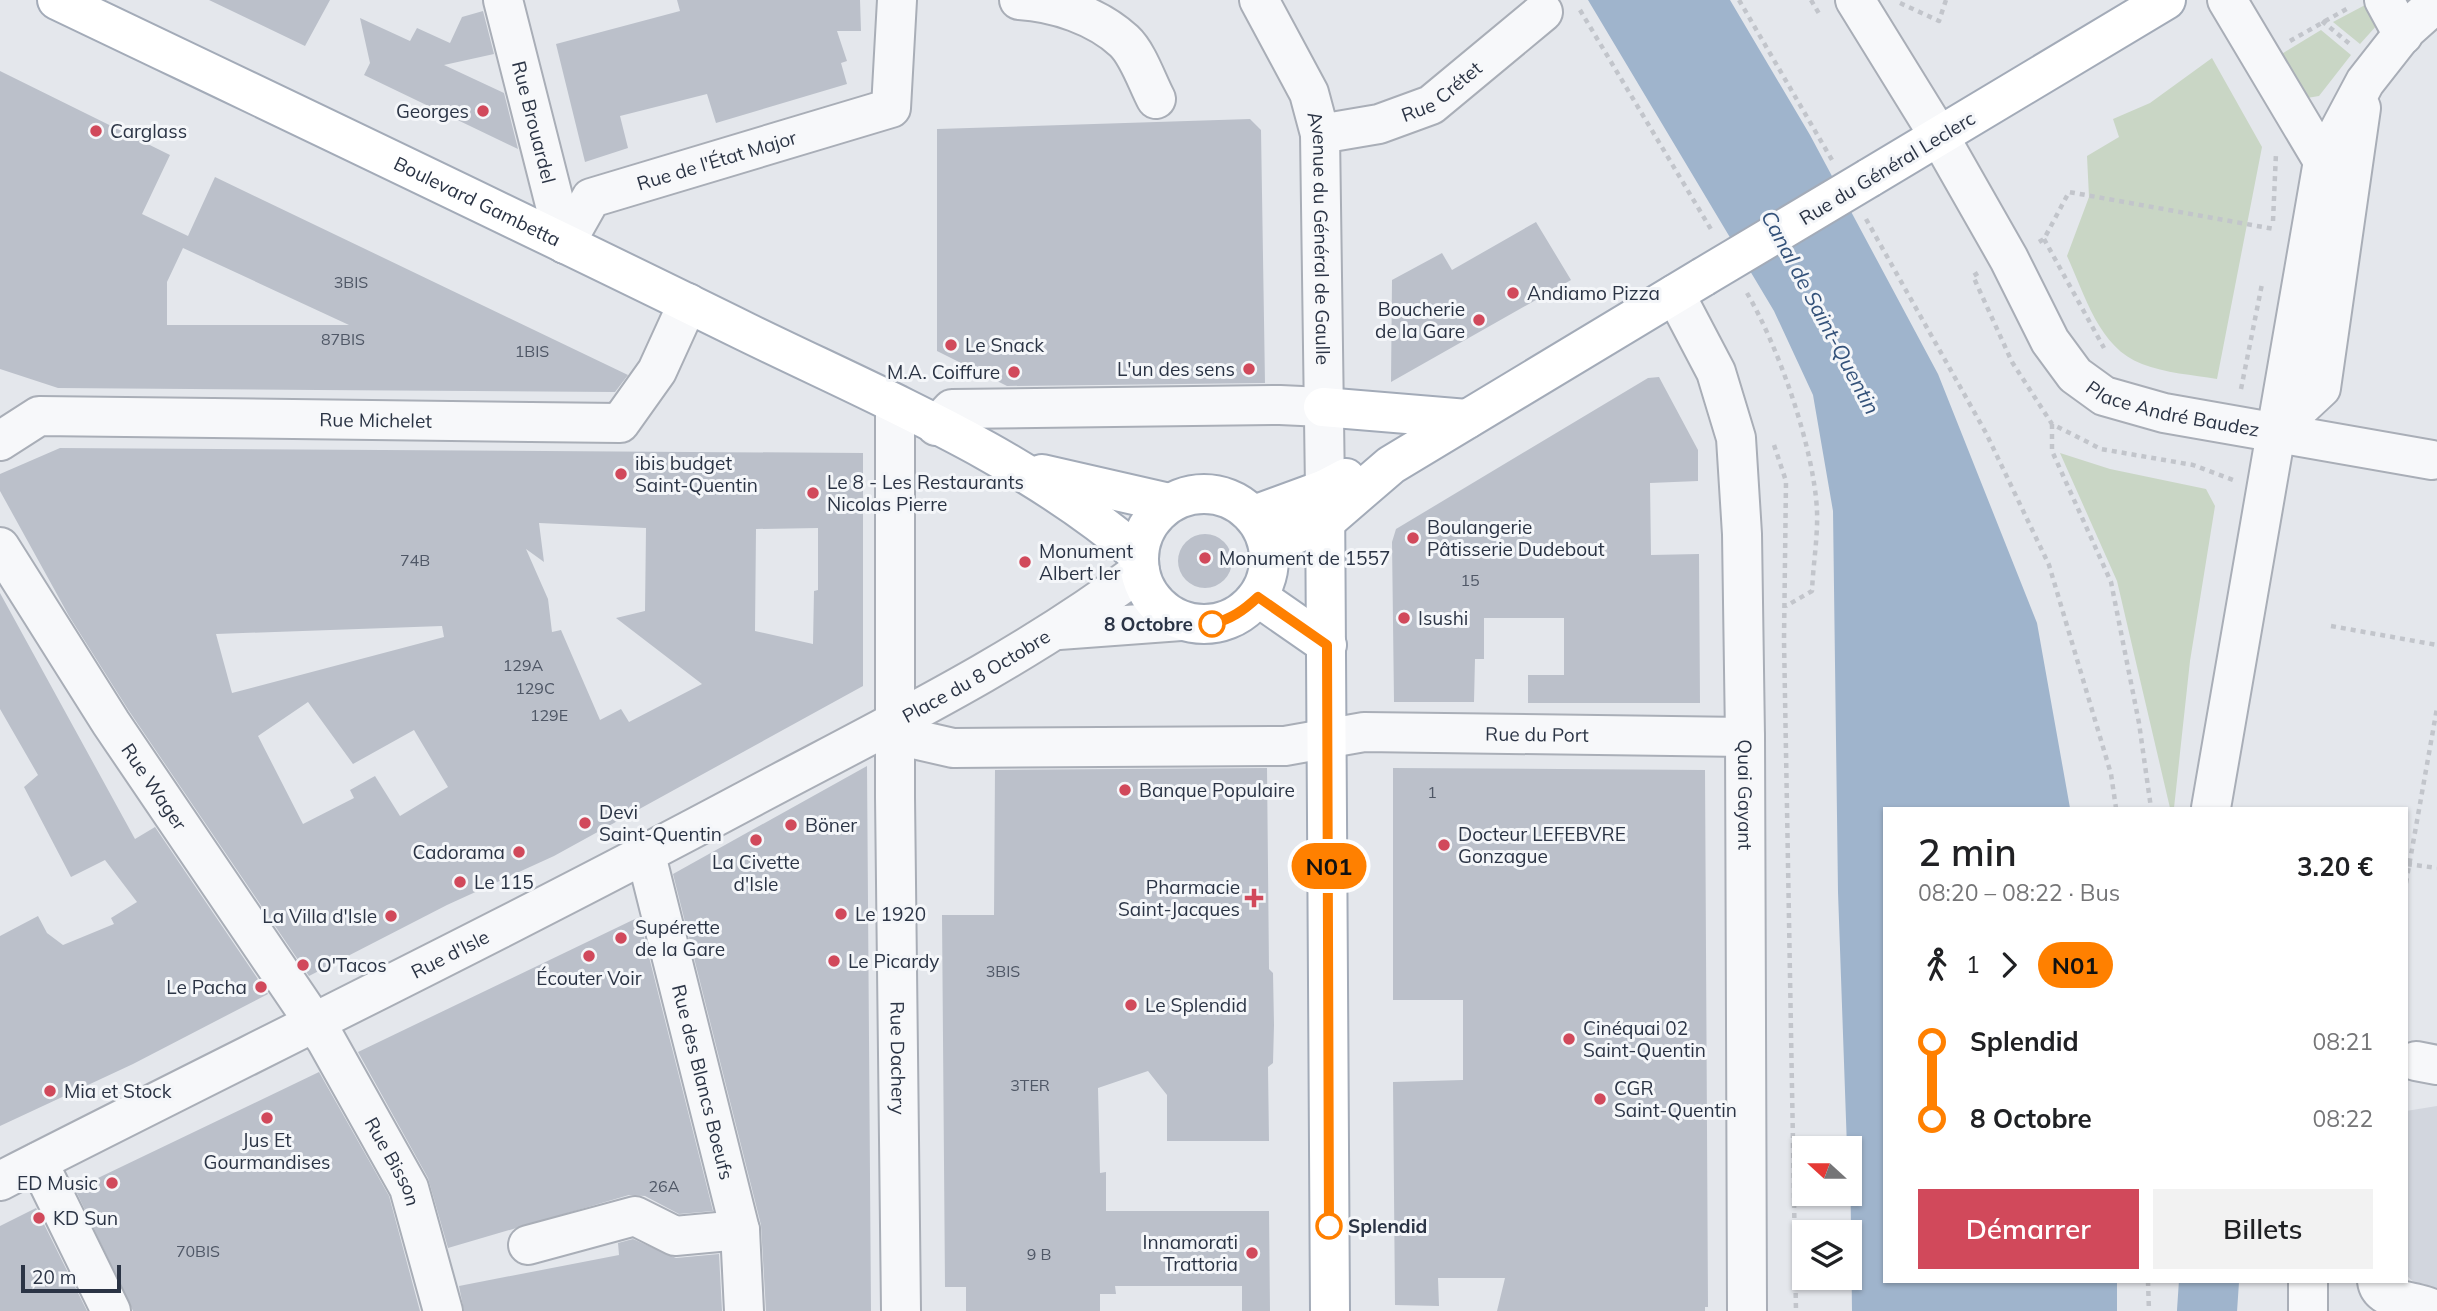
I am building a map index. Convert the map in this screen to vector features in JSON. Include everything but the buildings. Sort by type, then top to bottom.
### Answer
[{"type":"main road","name":"Boulevard Gambetta","points":[[57,0],[895,405]]},
{"type":"main road","name":"Rue du Général Leclerc","points":[[1263,555],[1326,505],[1391,464],[2166,0]]},
{"type":"main road","points":[[895,405],[1024,471],[1113,532],[1139,563],[1146,589],[1157,605],[1181,621]]},
{"type":"main road","points":[[1323,407],[1467,419]]},
{"type":"main road","points":[[1024,471],[1169,503]]},
{"type":"main road","points":[[1139,563],[1148,525],[1169,503],[1188,495],[1209,494],[1228,498],[1263,555],[1327,645]]},
{"type":"main road","points":[[1326,505],[1330,1311]]},
{"type":"main road","points":[[1263,555],[1327,586]]},
{"type":"main road","name":"Place du 8 Octobre","points":[[1181,621],[1209,624],[1228,620],[1244,611],[1263,555]]},
{"type":"street","name":"Rue Brouardel","points":[[503,0],[565,244]]},
{"type":"street","name":"Rue de l'État Major","points":[[565,244],[591,198],[891,108],[897,0]]},
{"type":"street","points":[[1019,0],[1046,2],[1096,21],[1126,42],[1156,99]]},
{"type":"street","name":"Avenue du Général de Gaulle","points":[[1259,0],[1308,93],[1320,134],[1326,505]]},
{"type":"street","points":[[2227,0],[2260,60],[2323,161]]},
{"type":"street","name":"Place André Baudez","points":[[1860,9],[1939,136],[2009,259],[2050,341],[2075,375],[2104,396],[2140,406],[2276,430],[2323,161],[2365,82],[2403,35],[2436,3],[2435,0]]},
{"type":"street","points":[[2368,3],[2403,35]]},
{"type":"street","name":"Rue Crétet","points":[[1320,134],[1379,124],[1431,105],[1543,12]]},
{"type":"street","points":[[2211,807],[2276,430],[2320,388],[2365,82]]},
{"type":"street","name":"Quai Gayant","points":[[1689,286],[1736,438],[1742,534],[1747,1311]]},
{"type":"street","name":"Rue Michelet","points":[[39,416],[620,423],[657,371],[688,303]]},
{"type":"street","points":[[0,403],[39,416]]},
{"type":"street","name":"Rue Dachery","points":[[895,405],[901,1311]]},
{"type":"street","points":[[936,426],[952,410],[1323,407]]},
{"type":"street","points":[[0,441],[39,416]]},
{"type":"street","points":[[2276,430],[2432,460]]},
{"type":"street","name":"Rue Wager","points":[[0,547],[111,723],[315,1025]]},
{"type":"street","name":"Place du 8 Octobre","points":[[895,721],[1057,631],[1139,563]]},
{"type":"street","name":"Place du 8 Octobre","points":[[1057,631],[1181,621]]},
{"type":"street","name":"Rue du Port","points":[[895,721],[918,740],[953,748],[1285,746],[1328,741],[1364,732],[1745,737]]},
{"type":"street","name":"Rue d'Isle","points":[[0,1181],[315,1025],[646,855],[895,721]]},
{"type":"street","name":"Rue des Blancs Boeufs","points":[[646,855],[740,1230],[744,1311]]},
{"type":"street","name":"Rue Bisson","points":[[315,1025],[410,1188],[443,1311]]},
{"type":"street","points":[[38,1162],[111,1311]]},
{"type":"street","points":[[528,1245],[635,1216],[675,1236],[740,1230]]},
{"type":"street","points":[[2308,1283],[2308,1311]]},
{"type":"street","points":[[2381,1296],[2425,1304],[2436,1311]]},
{"type":"path","points":[[1739,0],[1855,185],[1986,433],[2049,565],[2111,774],[2116,807]]},
{"type":"path","points":[[1860,9],[1897,2],[1939,21],[1946,0]]},
{"type":"path","points":[[2260,60],[2368,3]]},
{"type":"path","points":[[2089,197],[2273,229],[2270,242]]},
{"type":"path","points":[[2044,239],[2105,350]]},
{"type":"path","points":[[2231,389],[2241,391],[2262,283]]},
{"type":"path","points":[[2052,424],[2052,451],[2111,582],[2139,723],[2151,807]]},
{"type":"path","points":[[1786,606],[1796,1311]]},
{"type":"path","points":[[2331,626],[2437,645]]},
{"type":"path","points":[[2437,708],[2408,864],[2437,868]]},
{"type":"path","points":[[2148,1283],[2149,1311]]},
{"type":"shaded area","points":[[2437,1106],[2437,1311],[2432,1298],[2408,1277],[2408,1111]]},
{"type":"green space","points":[[2367,4],[2378,24],[2360,44],[2333,22]]},
{"type":"green space","points":[[2321,30],[2351,55],[2319,96],[2307,98],[2280,55]]},
{"type":"green space","points":[[2212,58],[2262,147],[2217,379],[2160,370],[2127,356],[2115,346],[2095,319],[2067,256],[2089,197],[2087,156],[2119,137],[2113,119],[2150,103]]},
{"type":"green space","points":[[2060,453],[2110,469],[2206,489],[2215,506],[2190,661],[2174,807],[2170,807],[2117,581]]},
{"type":"water","name":"Canal de Saint-Quentin","points":[[1588,0],[1730,0],[1810,135],[1938,374],[2037,623],[2070,807],[1883,807],[1883,1283],[2117,1283],[2117,1311],[1852,1311],[1852,1290],[1862,1290],[1862,1220],[1851,1220],[1851,1206],[1862,1206],[1862,1136],[1847,1136],[1838,892],[1833,511],[1813,395],[1774,311]]},
{"type":"waterway","points":[[2207,1311],[2209,1283]]},
{"type":"bus line","name":"N01","points":[[1212,624],[1228,620],[1244,611],[1258,597],[1327,645],[1329,1226]]},
{"type":"place","name":"Georges","points":[[483,111]]},
{"type":"place","name":"Carglass","points":[[96,131]]},
{"type":"place","name":"Andiamo Pizza","points":[[1513,293]]},
{"type":"place","name":"Boucherie de la Gare","points":[[1479,320]]},
{"type":"place","name":"Le Snack","points":[[951,345]]},
{"type":"place","name":"L'un des sens","points":[[1249,369]]},
{"type":"place","name":"M.A. Coiffure","points":[[1014,372]]},
{"type":"place","name":"ibis budget Saint-Quentin","points":[[621,474]]},
{"type":"place","name":"Le 8 - Les Restaurants Nicolas Pierre","points":[[813,493]]},
{"type":"place","name":"Boulangerie Pâtisserie Dudebout","points":[[1413,538]]},
{"type":"place","name":"Monument de 1557","points":[[1205,558]]},
{"type":"place","name":"Monument Albert Ier","points":[[1025,562]]},
{"type":"place","name":"Isushi","points":[[1404,618]]},
{"type":"place","name":"8 Octobre","points":[[1212,624]]},
{"type":"place","name":"Banque Populaire","points":[[1125,790]]},
{"type":"place","name":"Devi Saint-Quentin","points":[[585,823]]},
{"type":"place","name":"Böner","points":[[791,825]]},
{"type":"place","name":"La Civette d'Isle","points":[[756,840]]},
{"type":"place","name":"Docteur LEFEBVRE Gonzague","points":[[1444,845]]},
{"type":"place","name":"Cadorama","points":[[519,852]]},
{"type":"place","name":"Le 115","points":[[460,882]]},
{"type":"place","name":"Pharmacie Saint-Jacques","points":[[1254,898]]},
{"type":"place","name":"Le 1920","points":[[841,914]]},
{"type":"place","name":"La Villa d'Isle","points":[[391,916]]},
{"type":"place","name":"Supérette de la Gare","points":[[621,938]]},
{"type":"place","name":"Écouter Voir","points":[[589,956]]},
{"type":"place","name":"Le Picardy","points":[[834,961]]},
{"type":"place","name":"O'Tacos","points":[[303,965]]},
{"type":"place","name":"Le Pacha","points":[[261,987]]},
{"type":"place","name":"Le Splendid","points":[[1131,1005]]},
{"type":"place","name":"Cinéquai 02 Saint-Quentin","points":[[1569,1039]]},
{"type":"place","name":"Mia et Stock","points":[[50,1091]]},
{"type":"place","name":"CGR Saint-Quentin","points":[[1600,1099]]},
{"type":"place","name":"Jus Et Gourmandises","points":[[267,1118]]},
{"type":"place","name":"ED Music","points":[[112,1183]]},
{"type":"place","name":"KD Sun","points":[[39,1218]]},
{"type":"place","name":"Splendid","points":[[1329,1226]]},
{"type":"place","name":"Innamorati Trattoria","points":[[1252,1253]]}]
